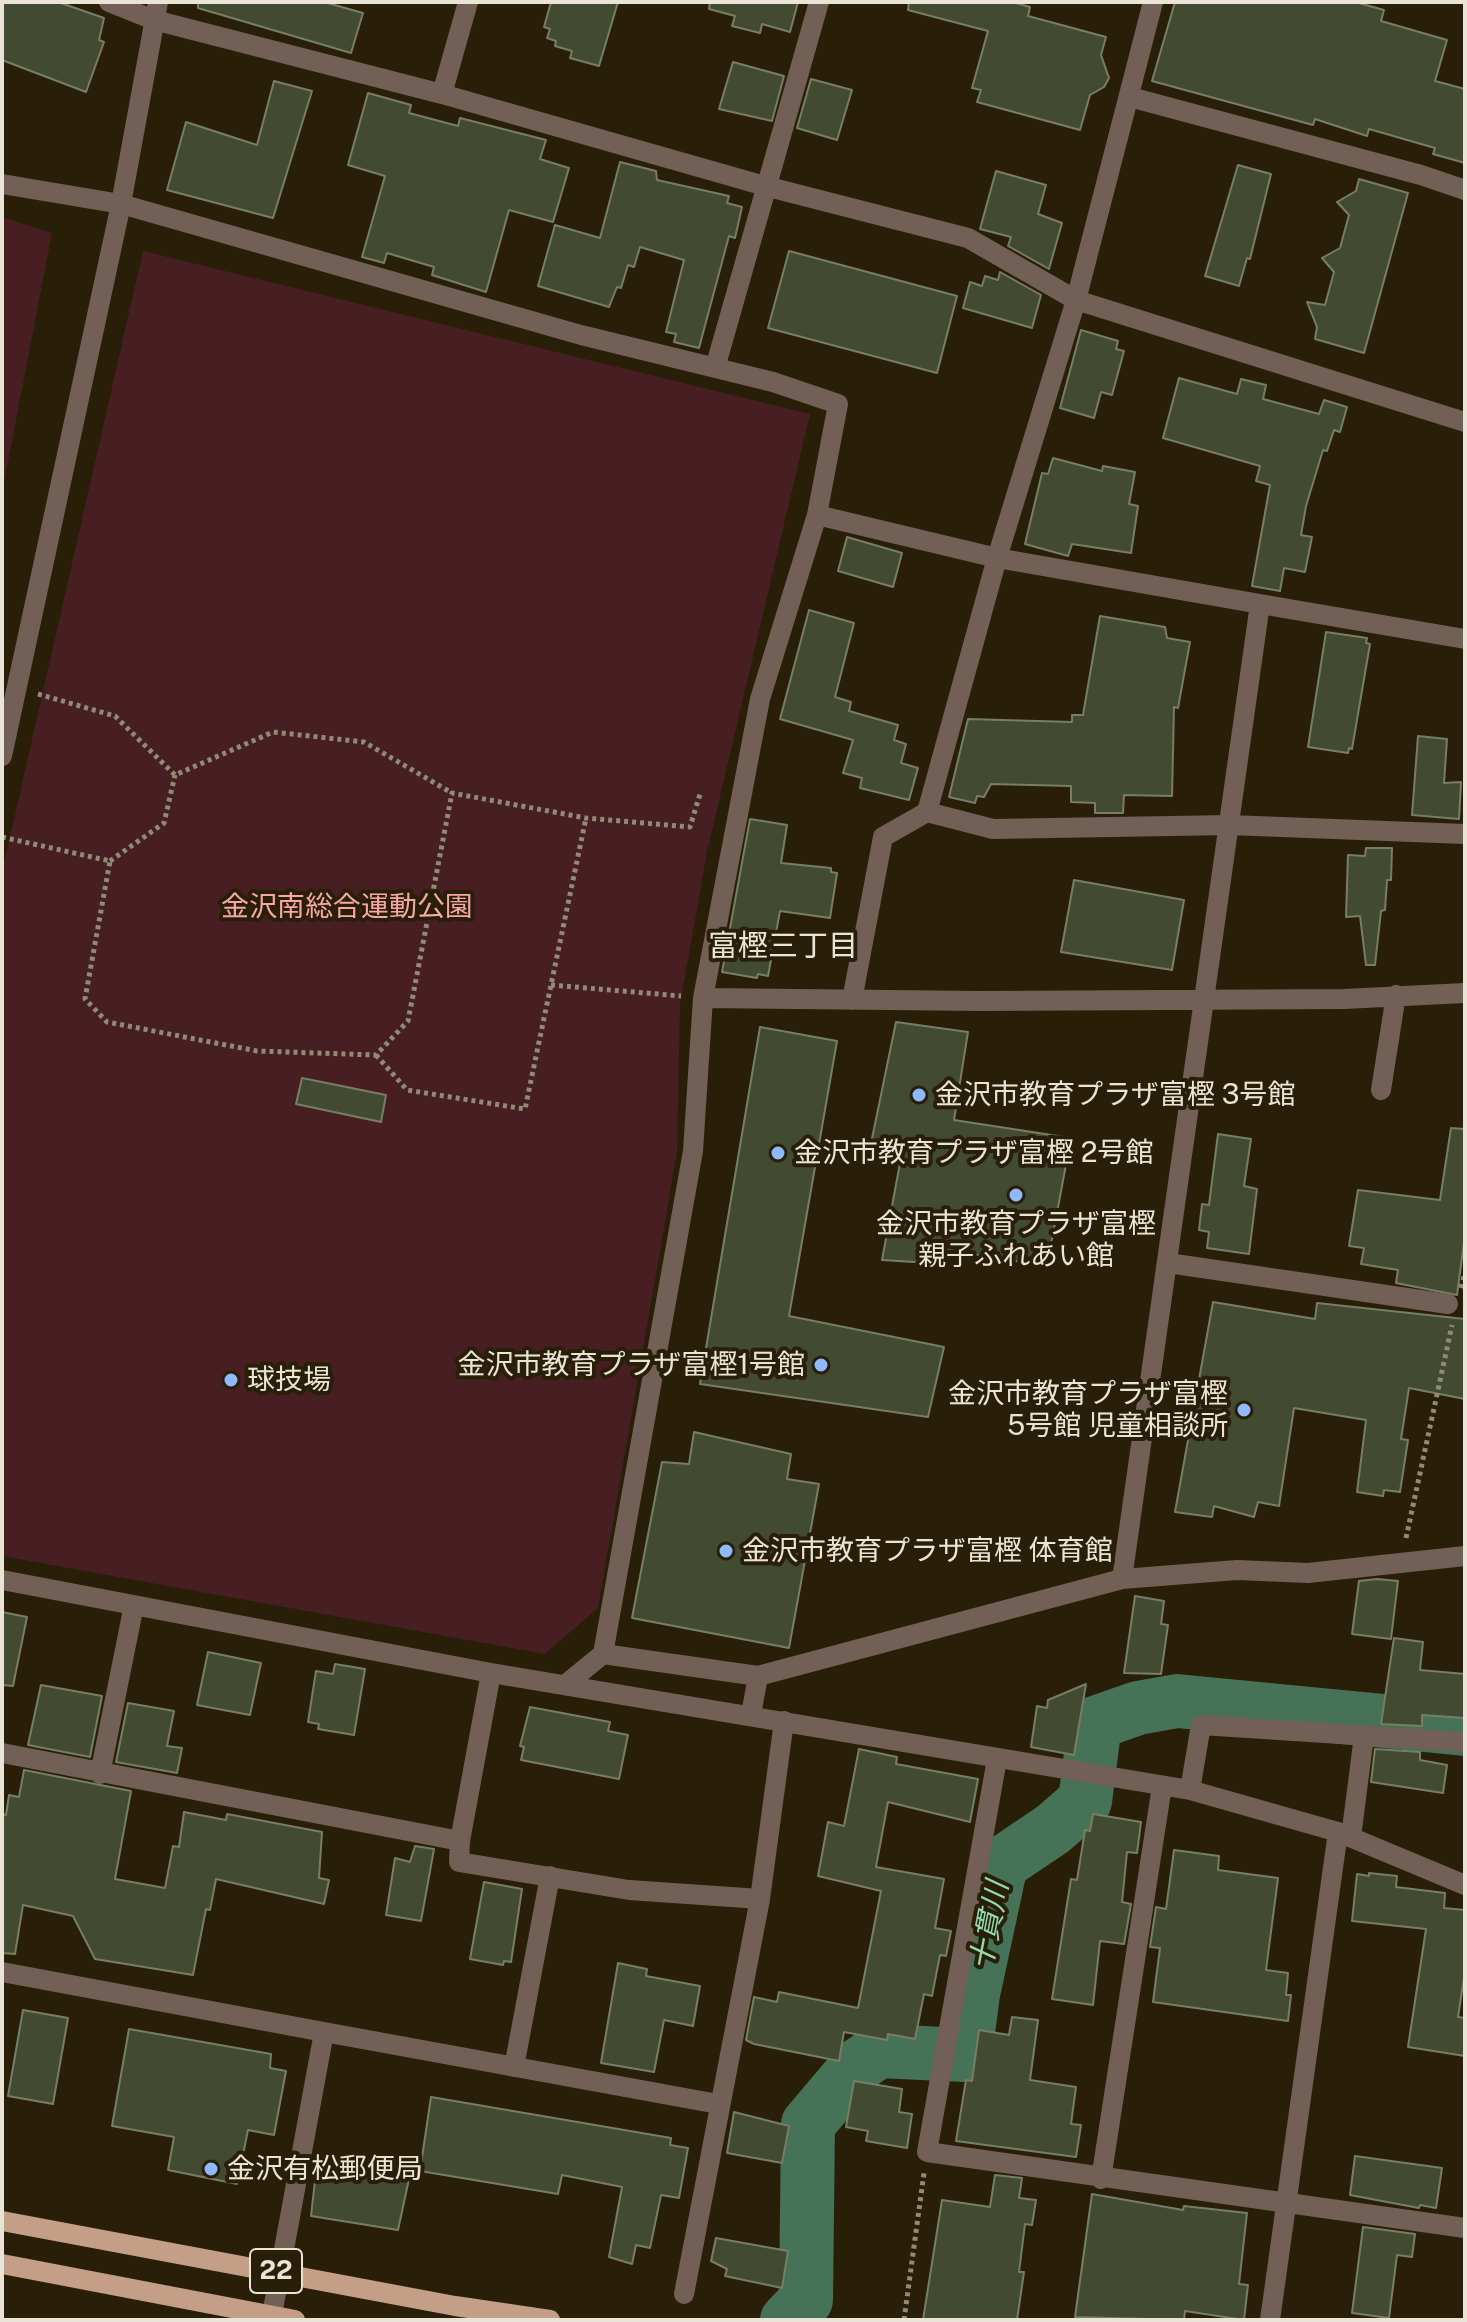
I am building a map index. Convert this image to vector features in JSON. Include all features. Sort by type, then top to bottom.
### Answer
[{"type":"main road","name":"22","points":[[2,2221],[455,2306],[550,2320]]},
{"type":"main road","name":"22","points":[[2,2264],[272,2319],[295,2320]]},
{"type":"street","points":[[109,2],[156,11],[765,186],[968,238],[1076,300],[1465,422]]},
{"type":"street","points":[[442,94],[468,2]]},
{"type":"street","points":[[715,368],[819,2]]},
{"type":"street","points":[[927,812],[997,558],[1076,300],[1153,2]]},
{"type":"street","points":[[2,756],[121,204],[156,11]]},
{"type":"street","points":[[1130,97],[1421,175],[1465,190]]},
{"type":"street","points":[[2,184],[121,204],[581,335],[715,368],[838,404],[817,515],[760,699],[703,998],[693,1151],[603,1654],[565,1685]]},
{"type":"street","points":[[817,515],[997,558],[1465,639]]},
{"type":"street","points":[[1122,1579],[1260,604]]},
{"type":"street","points":[[852,1000],[883,837],[927,812],[993,829],[1229,825],[1465,834]]},
{"type":"street","points":[[703,998],[1204,998],[1465,993]]},
{"type":"street","points":[[1381,1090],[1396,995]]},
{"type":"street","points":[[1168,1263],[1451,1313]]},
{"type":"street","points":[[603,1654],[758,1676],[1122,1579],[1237,1570],[1308,1573],[1465,1556]]},
{"type":"street","points":[[2,1580],[491,1673],[1190,1790],[1345,1835],[1465,1885]]},
{"type":"street","points":[[100,1774],[134,1605]]},
{"type":"street","points":[[491,1673],[460,1841],[459,1862],[629,1890],[760,1899]]},
{"type":"street","points":[[751,1715],[758,1676]]},
{"type":"street","points":[[684,2294],[718,2104],[760,1899],[784,1721]]},
{"type":"street","points":[[1190,1790],[1201,1725],[1465,1742]]},
{"type":"street","points":[[1270,2320],[1345,1835],[1364,1736]]},
{"type":"street","points":[[2,1753],[460,1841]]},
{"type":"street","points":[[997,1759],[927,2152],[1465,2228]]},
{"type":"street","points":[[1101,2179],[1162,1786]]},
{"type":"street","points":[[514,2067],[550,1876]]},
{"type":"street","points":[[2,1972],[718,2104]]},
{"type":"street","points":[[272,2319],[324,2032]]},
{"type":"path","points":[[18,688],[115,716],[175,775]]},
{"type":"path","points":[[175,775],[273,732],[364,742],[452,793],[586,818],[690,827],[700,794]]},
{"type":"path","points":[[175,775],[164,823],[110,861],[85,999],[107,1022],[257,1051],[376,1055],[407,1090],[525,1109],[586,818]]},
{"type":"path","points":[[376,1055],[408,1021],[452,793]]},
{"type":"path","points":[[2,837],[110,861]]},
{"type":"path","points":[[551,985],[703,998]]},
{"type":"path","points":[[1400,1562],[1451,1313]]},
{"type":"path","points":[[904,2320],[927,2152]]},
{"type":"green space","points":[[2,217],[52,233],[2,493]]},
{"type":"green space","name":"金沢南総合運動公園","points":[[143,251],[810,414],[707,852],[680,1005],[677,1153],[598,1608],[545,1654],[2,1556],[2,872]]},
{"type":"building","points":[[2,2],[58,2],[104,18],[99,40],[104,42],[86,92],[2,60]]},
{"type":"building","points":[[198,2],[324,2],[363,13],[351,53],[198,8]]},
{"type":"building","points":[[551,2],[618,2],[599,66],[570,58],[572,51],[555,46],[556,41],[547,38],[550,29],[544,27]]},
{"type":"building","points":[[710,2],[798,2],[790,32],[762,24],[760,33],[732,26],[735,16],[709,9]]},
{"type":"building","points":[[909,2],[1012,2],[1030,7],[1028,16],[1106,37],[1101,55],[1109,78],[1104,87],[1090,95],[1080,130],[977,102],[981,90],[972,88],[988,31],[908,10]]},
{"type":"building","points":[[1175,2],[1355,2],[1384,10],[1381,21],[1447,40],[1435,81],[1465,89],[1465,163],[1433,154],[1435,148],[1369,129],[1367,136],[1315,119],[1313,125],[1152,81]]},
{"type":"building","points":[[733,62],[784,76],[772,121],[719,109]]},
{"type":"building","points":[[811,79],[852,90],[837,140],[797,128]]},
{"type":"building","points":[[274,81],[312,91],[273,218],[167,190],[186,122],[257,145]]},
{"type":"building","points":[[368,93],[411,105],[409,113],[458,126],[460,118],[546,140],[540,159],[569,168],[553,222],[509,210],[486,292],[432,275],[434,267],[387,253],[384,263],[362,257],[385,176],[348,165]]},
{"type":"building","points":[[620,162],[656,171],[657,180],[729,196],[727,203],[742,207],[735,238],[729,236],[699,348],[674,342],[676,334],[666,332],[684,260],[640,247],[634,267],[628,265],[621,288],[617,287],[609,307],[538,286],[555,225],[600,238]]},
{"type":"building","points":[[1238,165],[1271,174],[1250,259],[1247,258],[1239,286],[1205,276]]},
{"type":"building","points":[[996,171],[1046,185],[1038,214],[1062,223],[1049,269],[1008,246],[1011,237],[980,229]]},
{"type":"building","points":[[1359,179],[1408,193],[1364,353],[1315,339],[1317,327],[1307,302],[1325,305],[1334,272],[1322,258],[1340,248],[1349,215],[1337,202],[1356,191]]},
{"type":"building","points":[[789,251],[957,296],[937,373],[768,328]]},
{"type":"building","points":[[1000,272],[1041,295],[1032,328],[963,308],[970,282],[982,286],[985,276],[998,280]]},
{"type":"building","points":[[1081,330],[1118,341],[1116,349],[1124,351],[1112,395],[1101,392],[1094,418],[1060,408]]},
{"type":"building","points":[[1179,378],[1237,394],[1241,379],[1266,385],[1263,399],[1319,414],[1324,400],[1347,407],[1340,432],[1334,430],[1327,451],[1323,450],[1306,506],[1301,535],[1312,537],[1305,572],[1284,568],[1280,591],[1252,586],[1270,485],[1256,481],[1260,466],[1163,438]]},
{"type":"building","points":[[1053,458],[1102,471],[1103,466],[1135,472],[1129,504],[1138,506],[1131,553],[1072,544],[1068,556],[1025,544],[1042,473],[1048,474]]},
{"type":"building","points":[[847,537],[902,553],[893,587],[838,571]]},
{"type":"building","points":[[809,610],[854,623],[835,697],[851,702],[849,711],[898,725],[894,740],[906,744],[901,763],[918,768],[909,800],[860,788],[862,778],[843,773],[853,740],[780,719]]},
{"type":"building","points":[[1100,616],[1165,627],[1167,638],[1190,642],[1178,708],[1174,707],[1172,796],[1124,795],[1123,813],[1095,813],[1095,803],[1071,802],[1071,786],[991,784],[984,797],[977,796],[975,803],[949,797],[968,719],[1072,722],[1072,715],[1083,715]]},
{"type":"building","points":[[1326,632],[1367,638],[1366,643],[1370,644],[1352,749],[1349,748],[1348,753],[1308,747]]},
{"type":"building","points":[[1418,736],[1447,739],[1444,783],[1461,782],[1459,819],[1412,815]]},
{"type":"building","points":[[750,819],[787,825],[781,863],[831,868],[831,872],[837,873],[830,918],[780,911],[768,976],[758,974],[757,978],[722,972]]},
{"type":"building","points":[[1366,848],[1392,848],[1391,880],[1387,880],[1385,910],[1381,911],[1375,965],[1366,965],[1360,916],[1346,917],[1348,855],[1365,856]]},
{"type":"building","points":[[1074,880],[1184,900],[1172,970],[1061,952]]},
{"type":"building","points":[[896,1022],[968,1032],[954,1120],[1071,1138],[1047,1266],[934,1248],[931,1263],[882,1260],[900,1163],[868,1158]]},
{"type":"building","points":[[760,1027],[837,1041],[789,1316],[944,1347],[928,1417],[700,1384]]},
{"type":"building","points":[[302,1078],[386,1095],[381,1122],[296,1104]]},
{"type":"building","points":[[1451,1128],[1465,1129],[1465,1235],[1457,1295],[1396,1283],[1398,1270],[1361,1264],[1364,1248],[1349,1246],[1358,1190],[1440,1200]]},
{"type":"building","points":[[1218,1134],[1251,1139],[1244,1186],[1257,1189],[1249,1254],[1207,1248],[1209,1232],[1199,1230],[1202,1204],[1209,1205]]},
{"type":"building","points":[[1213,1302],[1315,1319],[1317,1303],[1465,1319],[1465,1399],[1409,1388],[1401,1439],[1408,1440],[1400,1492],[1384,1490],[1383,1496],[1357,1492],[1366,1420],[1294,1408],[1279,1506],[1258,1502],[1254,1517],[1214,1506],[1212,1517],[1175,1512]]},
{"type":"building","name":"金沢市教育プラザ富樫 体育館","points":[[694,1432],[791,1454],[787,1479],[819,1484],[789,1648],[632,1618],[662,1462],[689,1464]]},
{"type":"building","points":[[1359,1581],[1398,1581],[1391,1639],[1352,1634]]},
{"type":"building","points":[[1135,1596],[1164,1601],[1161,1624],[1168,1625],[1161,1674],[1124,1673]]},
{"type":"building","points":[[2,1612],[27,1617],[13,1686],[2,1685]]},
{"type":"building","points":[[1394,1638],[1423,1642],[1420,1670],[1465,1674],[1465,1718],[1422,1715],[1422,1726],[1381,1724]]},
{"type":"building","points":[[208,1652],[261,1663],[250,1715],[197,1705]]},
{"type":"building","points":[[335,1664],[365,1669],[354,1735],[318,1729],[319,1724],[308,1722],[316,1671],[333,1674]]},
{"type":"building","points":[[1086,1684],[1074,1755],[1031,1747],[1037,1706],[1047,1708],[1048,1700]]},
{"type":"building","points":[[41,1685],[102,1696],[90,1757],[28,1745]]},
{"type":"building","points":[[128,1703],[174,1711],[167,1746],[182,1748],[177,1773],[116,1762]]},
{"type":"building","points":[[530,1707],[610,1722],[608,1731],[628,1735],[619,1779],[521,1760],[524,1747],[520,1746]]},
{"type":"building","points":[[859,1749],[897,1757],[896,1764],[978,1779],[970,1822],[888,1802],[876,1867],[944,1879],[935,1928],[951,1931],[946,1956],[940,1955],[932,1996],[924,1994],[915,2039],[888,2034],[887,2040],[844,2032],[839,2061],[754,2044],[746,2040],[754,1997],[777,2002],[779,1992],[858,2008],[881,1891],[818,1876],[828,1822],[844,1826]]},
{"type":"building","points":[[1375,1749],[1420,1752],[1420,1760],[1447,1765],[1443,1793],[1371,1782]]},
{"type":"building","points":[[24,1770],[131,1791],[115,1879],[165,1888],[173,1846],[179,1847],[184,1812],[226,1820],[227,1814],[322,1832],[319,1878],[329,1880],[324,1904],[216,1879],[210,1910],[206,1909],[193,1975],[95,1959],[73,1916],[23,1905],[15,1954],[2,1953],[2,1814],[6,1815],[9,1795],[19,1797]]},
{"type":"building","points":[[1093,1814],[1141,1822],[1137,1853],[1127,1852],[1122,1902],[1131,1904],[1124,1944],[1100,1941],[1093,2005],[1052,1999],[1071,1879],[1077,1880],[1085,1830],[1090,1831]]},
{"type":"building","points":[[415,1846],[434,1849],[421,1921],[386,1915],[395,1858],[410,1862]]},
{"type":"building","points":[[1174,1850],[1219,1856],[1218,1870],[1278,1878],[1266,1970],[1288,1973],[1286,1995],[1291,1995],[1288,2021],[1153,2002],[1160,1948],[1150,1947],[1156,1907],[1166,1909]]},
{"type":"building","points":[[1369,1873],[1397,1876],[1396,1887],[1445,1893],[1444,1908],[1465,1910],[1465,1971],[1458,2017],[1465,2018],[1465,2056],[1408,2047],[1426,1929],[1352,1921],[1357,1874],[1369,1876]]},
{"type":"building","points":[[484,1882],[522,1889],[511,1962],[504,1961],[503,1965],[470,1959]]},
{"type":"building","points":[[618,1963],[647,1969],[646,1976],[700,1986],[693,2026],[664,2020],[654,2072],[601,2063]]},
{"type":"building","points":[[23,2010],[68,2018],[53,2104],[8,2096]]},
{"type":"building","points":[[1012,2017],[1038,2020],[1030,2080],[1076,2087],[1071,2124],[1081,2125],[1076,2157],[956,2141],[966,2080],[972,2081],[979,2030],[1009,2035]]},
{"type":"building","points":[[129,2029],[271,2054],[270,2068],[286,2071],[274,2135],[248,2130],[237,2184],[168,2170],[174,2137],[112,2126]]},
{"type":"building","points":[[854,2081],[902,2089],[899,2112],[912,2114],[907,2148],[866,2141],[868,2131],[846,2127]]},
{"type":"building","points":[[431,2097],[671,2138],[670,2145],[688,2148],[679,2198],[661,2195],[650,2248],[636,2245],[632,2264],[609,2257],[622,2187],[562,2175],[558,2194],[420,2171]]},
{"type":"building","points":[[734,2112],[789,2126],[782,2163],[727,2153]]},
{"type":"building","points":[[1355,2156],[1442,2168],[1436,2208],[1420,2205],[1419,2208],[1350,2195]]},
{"type":"building","points":[[317,2162],[409,2179],[398,2230],[311,2216]]},
{"type":"building","points":[[995,2175],[1022,2178],[1019,2198],[1036,2200],[1032,2225],[1025,2224],[1019,2272],[1024,2272],[1017,2320],[923,2320],[942,2200],[990,2207]]},
{"type":"building","points":[[1092,2194],[1183,2210],[1184,2206],[1247,2213],[1239,2284],[1248,2285],[1244,2320],[1185,2311],[1184,2320],[1075,2317]]},
{"type":"building","points":[[1363,2227],[1415,2234],[1412,2257],[1397,2255],[1389,2318],[1352,2313]]},
{"type":"building","points":[[716,2238],[788,2251],[782,2288],[725,2276],[727,2269],[711,2261]]},
{"type":"waterway","name":"十貫川","points":[[787,2320],[806,2300],[808,2124],[858,2065],[879,2051],[965,2055],[973,1994],[1001,1864],[1053,1829],[1085,1801],[1095,1723],[1138,1708],[1177,1701],[1465,1729]]},
{"type":"place","name":"金沢市教育プラザ富樫 3号館","points":[[919,1095]]},
{"type":"place","name":"金沢市教育プラザ富樫 2号館","points":[[778,1153]]},
{"type":"place","name":"金沢市教育プラザ富樫 親子ふれあい館","points":[[1016,1195]]},
{"type":"place","name":"金沢市教育プラザ富樫1号館","points":[[821,1365]]},
{"type":"place","name":"球技場","points":[[231,1380]]},
{"type":"place","name":"金沢市教育プラザ富樫 5号館 児童相談所","points":[[1244,1410]]},
{"type":"place","name":"金沢市教育プラザ富樫 体育館","points":[[726,1551]]},
{"type":"place","name":"金沢有松郵便局","points":[[211,2169]]},
{"type":"district","name":"富樫三丁目","points":[[783,947]]}]
